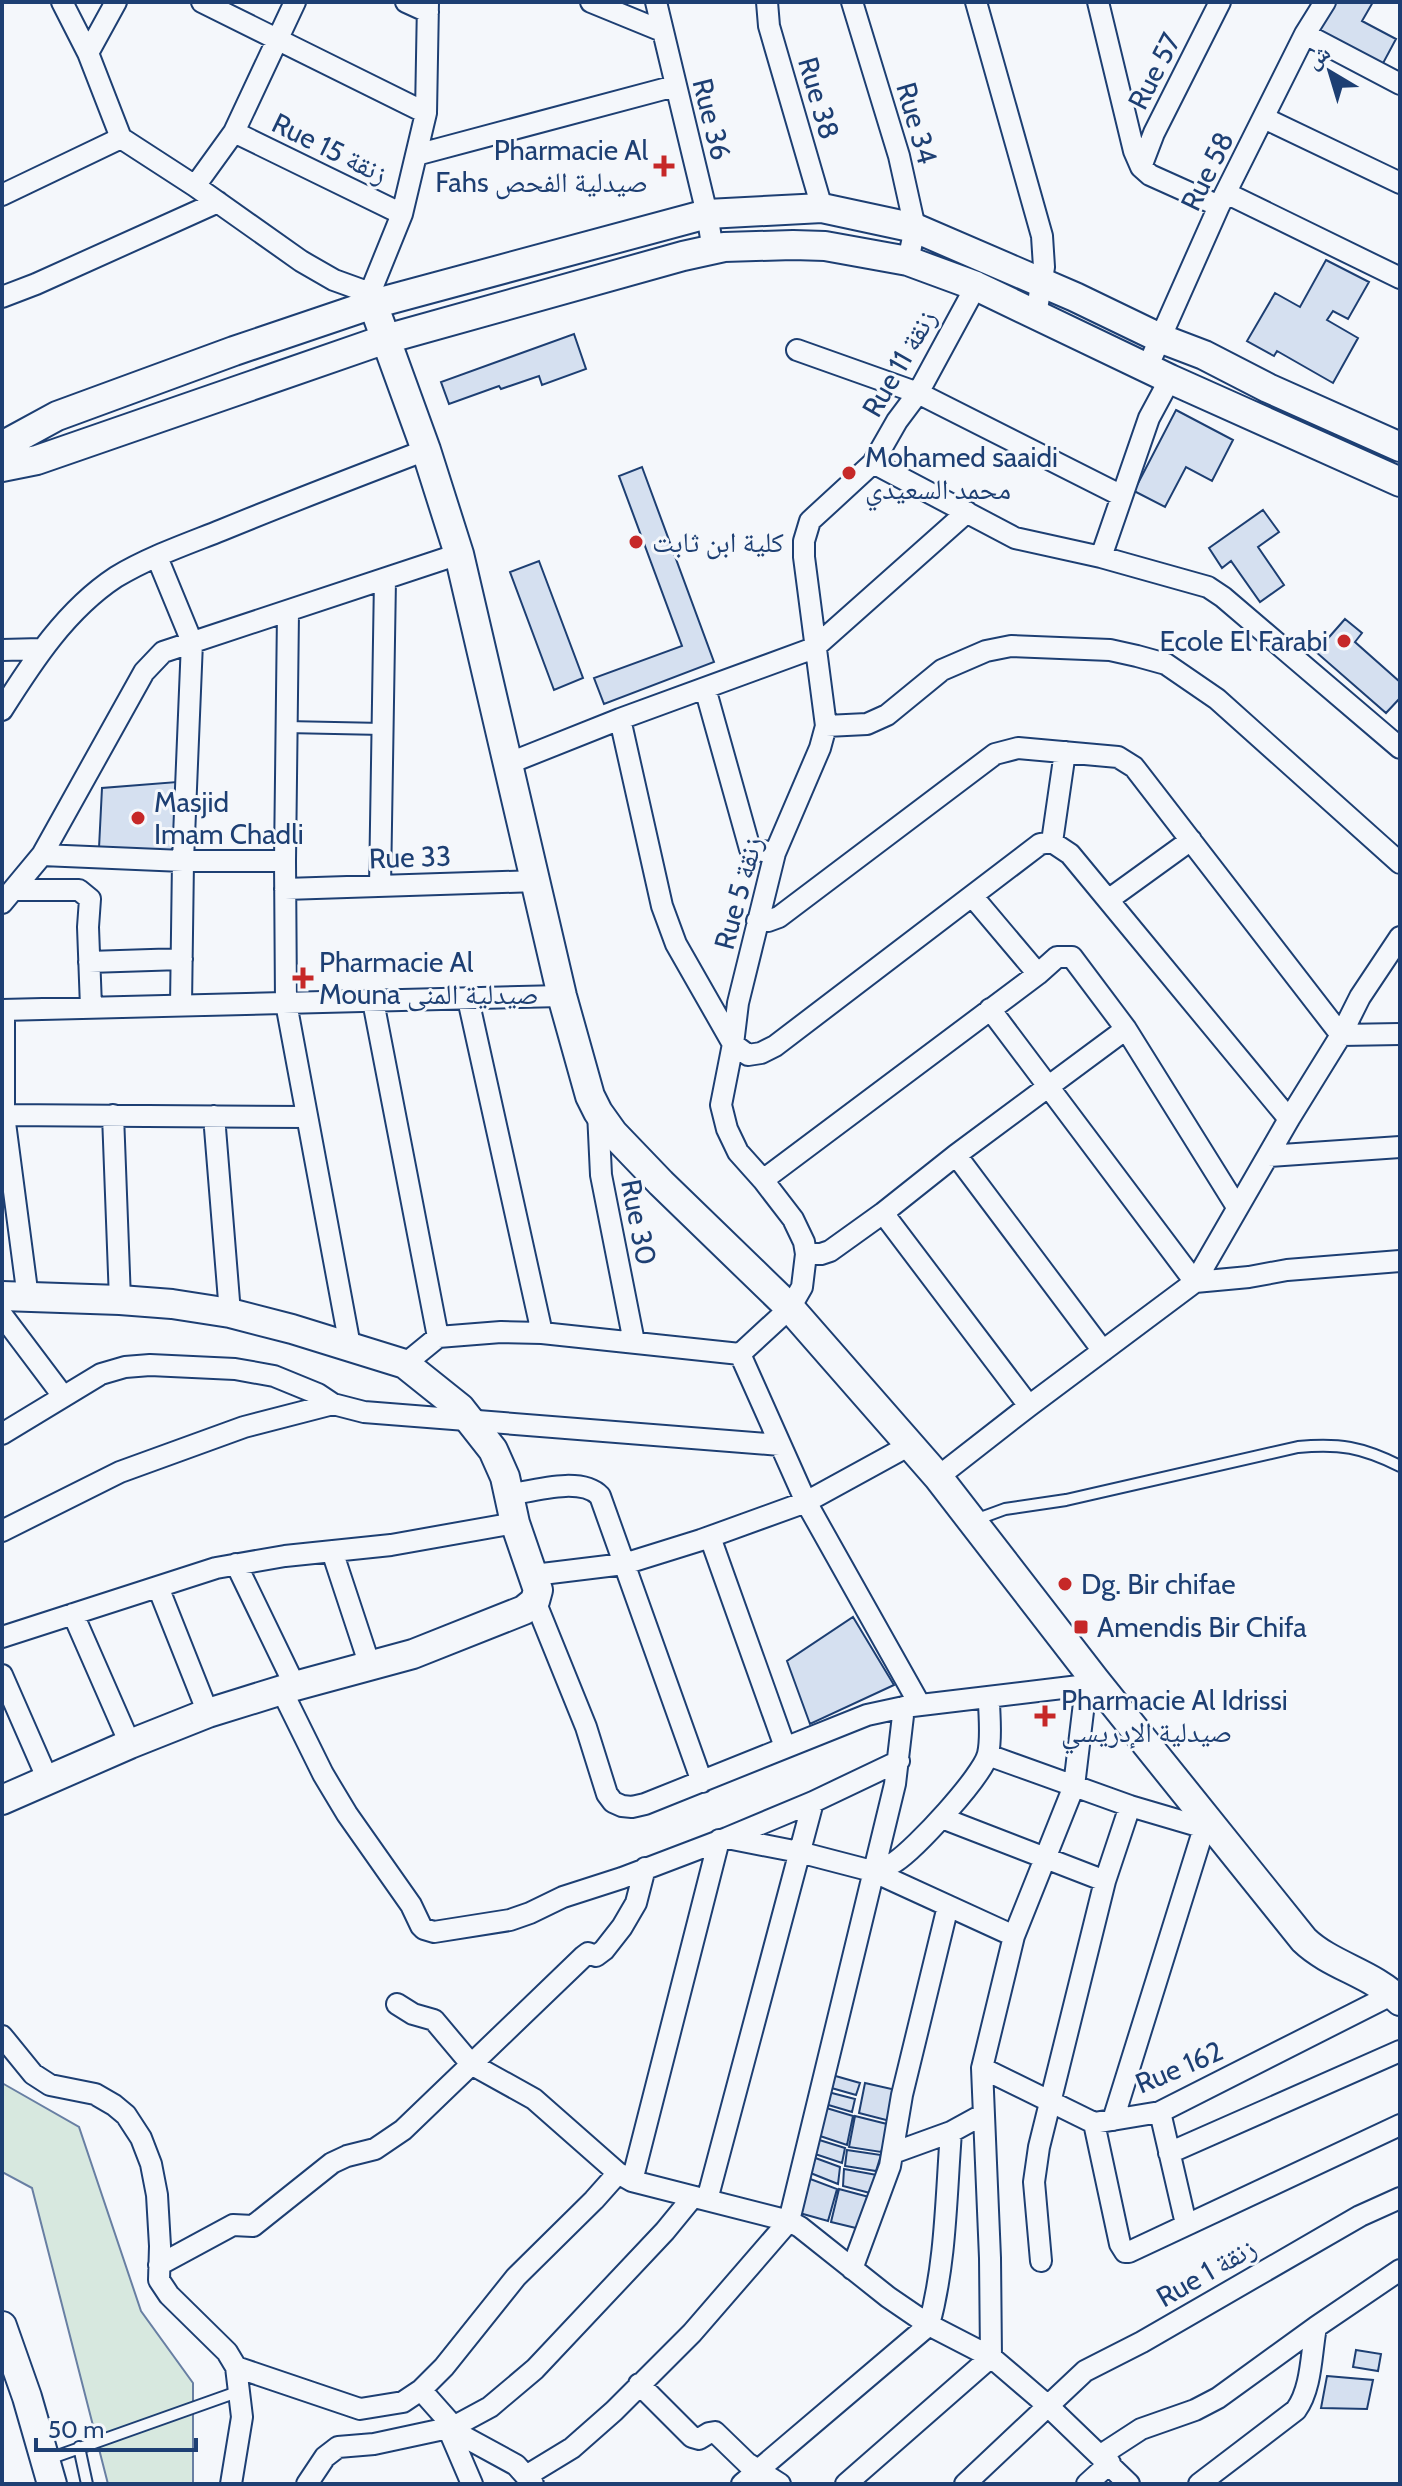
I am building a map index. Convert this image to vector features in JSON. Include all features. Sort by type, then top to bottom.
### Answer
[{"type":"street","points":[[62,2],[88,53],[121,138],[301,261],[372,298]]},
{"type":"street","points":[[88,53],[116,2]]},
{"type":"street","points":[[202,2],[426,113]]},
{"type":"street","points":[[195,186],[234,132],[295,2]]},
{"type":"street","points":[[406,2],[428,7],[426,113],[402,214],[372,298],[459,554],[562,996],[585,1082],[598,1112],[627,1149],[790,1308],[938,1477],[1087,1683],[1310,1946],[1397,1997]]},
{"type":"street","points":[[591,2],[662,31]]},
{"type":"street","name":"Rue 36","points":[[656,2],[713,250]]},
{"type":"street","name":"Rue 38","points":[[767,2],[769,26],[822,208]]},
{"type":"street","name":"Rue 34","points":[[852,2],[899,156],[915,228],[908,261]]},
{"type":"street","points":[[976,2],[1042,236],[1042,282],[1036,315]]},
{"type":"street","points":[[1098,2],[1134,151],[1143,170],[1223,200],[1400,277]]},
{"type":"street","name":"Rue 57","points":[[1143,170],[1154,133],[1220,2]]},
{"type":"street","name":"Rue 58","points":[[1101,557],[1149,418],[1159,374],[1162,339],[1223,200],[1305,34],[1325,2]]},
{"type":"street","points":[[1305,34],[1398,77]]},
{"type":"street","points":[[416,155],[675,86]]},
{"type":"street","points":[[1264,118],[1400,183]]},
{"type":"street","name":"Rue 15 زنقة","points":[[234,132],[402,214]]},
{"type":"street","points":[[2,195],[121,138]]},
{"type":"street","points":[[2,297],[218,202]]},
{"type":"street","points":[[3,458],[57,416],[372,298],[707,214],[822,208],[915,228],[1204,355],[1268,388],[1400,447]]},
{"type":"street","points":[[3,458],[86,443],[386,339],[629,270],[713,250],[754,245],[825,246],[908,261],[976,286],[1159,374],[1400,482]]},
{"type":"street","name":"Rue 11 زنقة","points":[[826,726],[804,557],[806,530],[810,521],[873,463],[897,421],[918,393],[976,286]]},
{"type":"street","points":[[797,350],[918,393],[1122,496]]},
{"type":"street","points":[[2,710],[41,649],[92,596],[115,578],[157,557],[293,501],[426,450]]},
{"type":"street","points":[[873,463],[1015,538],[1196,583],[1223,597],[1400,748]]},
{"type":"street","points":[[507,764],[814,648],[967,512]]},
{"type":"street","points":[[6,898],[42,855],[144,672],[163,652],[176,645],[288,612],[459,554]]},
{"type":"street","points":[[157,557],[192,642],[181,1005]]},
{"type":"street","points":[[380,886],[385,579]]},
{"type":"street","points":[[288,612],[286,1003],[350,1346]]},
{"type":"street","points":[[826,726],[867,724],[887,715],[942,670],[986,651],[1011,646],[1110,650],[1137,656],[1166,664],[1217,699],[1400,863]]},
{"type":"street","points":[[2,650],[41,649]]},
{"type":"street","points":[[705,688],[750,849],[775,853]]},
{"type":"street","points":[[620,719],[662,906],[676,944],[733,1044],[748,1055],[775,1046],[1040,844],[1052,842],[1070,854],[1289,1119]]},
{"type":"street","name":"Rue 5 زنقة","points":[[806,1254],[793,1219],[738,1152],[721,1105],[738,1003],[775,853],[820,748],[826,726]]},
{"type":"street","points":[[757,921],[779,917],[995,754],[1018,748],[1118,757],[1134,767],[1341,1035]]},
{"type":"street","points":[[1052,842],[1065,752]]},
{"type":"street","points":[[1108,900],[1191,840]]},
{"type":"street","points":[[42,855],[183,861],[285,861]]},
{"type":"street","name":"Rue 33","points":[[285,889],[537,881]]},
{"type":"street","points":[[6,898],[72,889],[87,894],[90,899],[91,1007]]},
{"type":"street","points":[[973,897],[1038,974]]},
{"type":"street","points":[[938,1477],[1195,1282],[1341,1035],[1360,997],[1400,937]]},
{"type":"street","points":[[763,1180],[1057,957],[1072,957],[1126,1029],[1237,1207]]},
{"type":"street","points":[[89,962],[182,959]]},
{"type":"street","points":[[562,996],[3,1010],[3,1115],[15,1297],[120,1300],[230,1313],[405,1364],[444,1394],[472,1422],[500,1464],[534,1588],[610,1799],[617,1805],[632,1807],[702,1782],[867,1715],[912,1706],[1087,1683]]},
{"type":"street","points":[[468,999],[542,1333]]},
{"type":"street","points":[[373,1001],[438,1337]]},
{"type":"street","points":[[990,1009],[1195,1282]]},
{"type":"street","points":[[405,1364],[438,1337],[501,1332],[542,1333],[740,1354],[790,1308],[802,1287],[806,1254],[830,1251],[1126,1029]]},
{"type":"street","points":[[1341,1035],[1400,1034]]},
{"type":"street","name":"Rue 30","points":[[598,1112],[601,1175],[634,1342]]},
{"type":"street","points":[[3,1115],[307,1117]]},
{"type":"street","points":[[113,1115],[120,1300]]},
{"type":"street","points":[[214,1116],[230,1313]]},
{"type":"street","points":[[1268,1156],[1400,1147]]},
{"type":"street","points":[[956,1155],[1103,1351]]},
{"type":"street","points":[[883,1213],[1029,1406]]},
{"type":"street","points":[[1195,1282],[1287,1270],[1400,1261]]},
{"type":"street","points":[[2,1315],[63,1396]]},
{"type":"street","points":[[421,2390],[451,2428],[467,2440],[516,2465],[529,2480],[614,2411],[692,2333],[789,2221],[912,1706],[806,1502],[740,1354]]},
{"type":"street","points":[[2,1434],[110,1371],[125,1367],[173,1365],[235,1369],[274,1376],[318,1394],[333,1404],[364,1412],[780,1445]]},
{"type":"street","points":[[2,1531],[120,1472],[244,1427],[333,1404]]},
{"type":"street","points":[[534,1588],[710,1537],[806,1502],[910,1445]]},
{"type":"street","points":[[508,1495],[572,1486],[585,1486],[595,1491],[604,1507],[702,1782]]},
{"type":"street","points":[[2,1637],[216,1568],[285,1556],[391,1545],[515,1523]]},
{"type":"street","points":[[710,1537],[785,1747]]},
{"type":"street","points":[[332,1551],[370,1666]]},
{"type":"street","points":[[236,1564],[323,1774],[424,1929],[434,1932],[510,1920],[563,1897],[723,1839],[813,1802],[899,1761]]},
{"type":"street","points":[[158,1587],[208,1713]]},
{"type":"street","points":[[2,1800],[208,1713],[413,1654],[524,1610],[534,1588]]},
{"type":"street","points":[[73,1614],[130,1744]]},
{"type":"street","points":[[2,1675],[48,1780]]},
{"type":"street","points":[[846,2484],[991,2357],[982,2068],[1014,1936],[1074,1786],[1087,1683]]},
{"type":"street","points":[[872,1871],[894,1863],[942,1818],[979,1772],[988,1755],[989,1698]]},
{"type":"street","points":[[988,1755],[1130,1806],[1211,1830]]},
{"type":"street","points":[[307,2484],[325,2457],[338,2447],[374,2444],[451,2428],[490,2407],[535,2369],[665,2231],[700,2199],[813,1802]]},
{"type":"street","points":[[1041,2261],[1034,2182],[1039,2147],[1105,1881],[1130,1806]]},
{"type":"street","points":[[942,1818],[1105,1881]]},
{"type":"street","points":[[1211,1830],[1104,2122],[1120,2244],[1125,2252],[1400,2125]]},
{"type":"street","points":[[723,1839],[799,1852],[872,1871],[1014,1936]]},
{"type":"street","points":[[236,2367],[360,2409],[395,2405],[421,2390],[444,2367],[531,2260],[594,2200],[625,2177],[723,1839]]},
{"type":"street","points":[[159,2265],[233,2225],[253,2226],[332,2163],[384,2144],[403,2130],[584,1956],[588,1953],[596,1956],[604,1950],[636,1903],[645,1868]]},
{"type":"street","points":[[852,2269],[874,2216],[893,2153],[902,2095],[948,1906]]},
{"type":"street","name":"Rue 162","points":[[1104,2122],[1160,2112],[1397,1997]]},
{"type":"street","points":[[397,2004],[415,2015],[434,2020],[471,2064],[534,2099],[625,2177],[789,2221],[805,2230],[888,2297],[929,2325],[991,2357],[1047,2405],[1129,2484]]},
{"type":"street","points":[[2,2036],[33,2074],[50,2085],[95,2094],[126,2115],[137,2130],[151,2164],[155,2186],[160,2246],[159,2280],[221,2346],[236,2367],[240,2391],[240,2432],[231,2484]]},
{"type":"street","points":[[1169,2153],[1400,2051]]},
{"type":"street","points":[[982,2068],[1050,2103],[1104,2122]]},
{"type":"street","points":[[1160,2112],[1186,2224]]},
{"type":"street","points":[[893,2153],[951,2132],[982,2115]]},
{"type":"street","points":[[750,2477],[929,2325],[944,2246],[951,2132]]},
{"type":"street","name":"Rue 1 زنقة","points":[[965,2484],[1074,2380],[1098,2364],[1142,2342],[1360,2216],[1400,2198]]},
{"type":"street","points":[[1087,2484],[1105,2459],[1129,2435],[1151,2424],[1205,2406],[1400,2270]]},
{"type":"street","points":[[2,2326],[49,2472]]},
{"type":"street","points":[[1199,2484],[1296,2410],[1303,2401],[1316,2327]]},
{"type":"street","points":[[639,2384],[692,2437],[697,2440],[715,2432],[750,2477],[780,2484]]},
{"type":"street","points":[[451,2428],[472,2484]]},
{"type":"lane","points":[[286,727],[383,729]]},
{"type":"lane","points":[[972,1521],[1005,1509],[1066,1500],[1298,1447],[1348,1445],[1400,1466]]},
{"type":"lane","points":[[49,2472],[79,2447],[240,2391]]},
{"type":"lane","points":[[79,2447],[87,2484]]},
{"type":"shaded area","points":[[2,2083],[79,2127],[141,2311],[193,2383],[193,2484],[108,2484],[32,2188],[2,2172]]},
{"type":"building","points":[[1333,2],[1373,2],[1362,21],[1396,39],[1381,67],[1317,33]]},
{"type":"building","points":[[1326,260],[1369,282],[1348,319],[1333,311],[1327,320],[1358,338],[1333,383],[1277,351],[1274,356],[1247,341],[1275,293],[1300,307]]},
{"type":"building","points":[[574,334],[586,369],[542,385],[539,376],[501,389],[499,386],[449,404],[441,382]]},
{"type":"building","points":[[1176,410],[1233,440],[1212,481],[1186,467],[1165,507],[1134,491]]},
{"type":"building","points":[[642,467],[714,662],[604,704],[594,678],[682,646],[619,476]]},
{"type":"building","points":[[1263,510],[1279,532],[1258,547],[1284,585],[1260,602],[1231,561],[1222,568],[1209,548]]},
{"type":"building","points":[[539,561],[583,678],[554,690],[510,572]]},
{"type":"building","points":[[1345,619],[1362,633],[1355,642],[1400,682],[1400,698],[1386,713],[1316,652]]},
{"type":"building","name":"Masjid Imam Chadli","points":[[177,782],[176,851],[99,848],[102,788]]},
{"type":"building","points":[[853,1617],[894,1685],[810,1724],[787,1661]]},
{"type":"building","points":[[832,2075],[860,2083],[856,2095],[828,2087]]},
{"type":"building","points":[[865,2083],[896,2090],[890,2121],[859,2113]]},
{"type":"building","points":[[828,2092],[855,2099],[852,2112],[825,2104]]},
{"type":"building","points":[[823,2107],[853,2116],[847,2145],[817,2135]]},
{"type":"building","points":[[855,2116],[891,2125],[881,2152],[849,2147]]},
{"type":"building","points":[[813,2138],[845,2148],[842,2163],[812,2153]]},
{"type":"building","points":[[847,2150],[881,2155],[876,2171],[845,2166]]},
{"type":"building","points":[[810,2156],[840,2167],[838,2184],[808,2172]]},
{"type":"building","points":[[844,2169],[877,2175],[870,2193],[843,2186]]},
{"type":"building","points":[[805,2177],[837,2189],[828,2221],[796,2212]]},
{"type":"building","points":[[839,2189],[869,2197],[860,2229],[831,2222]]},
{"type":"building","points":[[1356,2350],[1381,2354],[1378,2371],[1353,2367]]},
{"type":"building","points":[[1327,2376],[1373,2380],[1367,2409],[1321,2408]]},
{"type":"place","name":"Pharmacie Al Fahs صيدلية الفحص","points":[[664,166]]},
{"type":"place","name":"Mohamed saaidi محمد السعيدي","points":[[849,473]]},
{"type":"place","name":"كلية ابن ثابت","points":[[636,542]]},
{"type":"place","name":"Ecole El Farabi","points":[[1344,641]]},
{"type":"place","name":"Masjid Imam Chadli","points":[[138,818]]},
{"type":"place","name":"Pharmacie Al Mouna صيدلية المنى","points":[[303,978]]},
{"type":"place","name":"Dg. Bir chifae","points":[[1065,1584]]},
{"type":"place","name":"Amendis Bir Chifa","points":[[1081,1627]]},
{"type":"place","name":"Pharmacie Al Idrissi صيدلية الإدريسي","points":[[1045,1716]]}]
